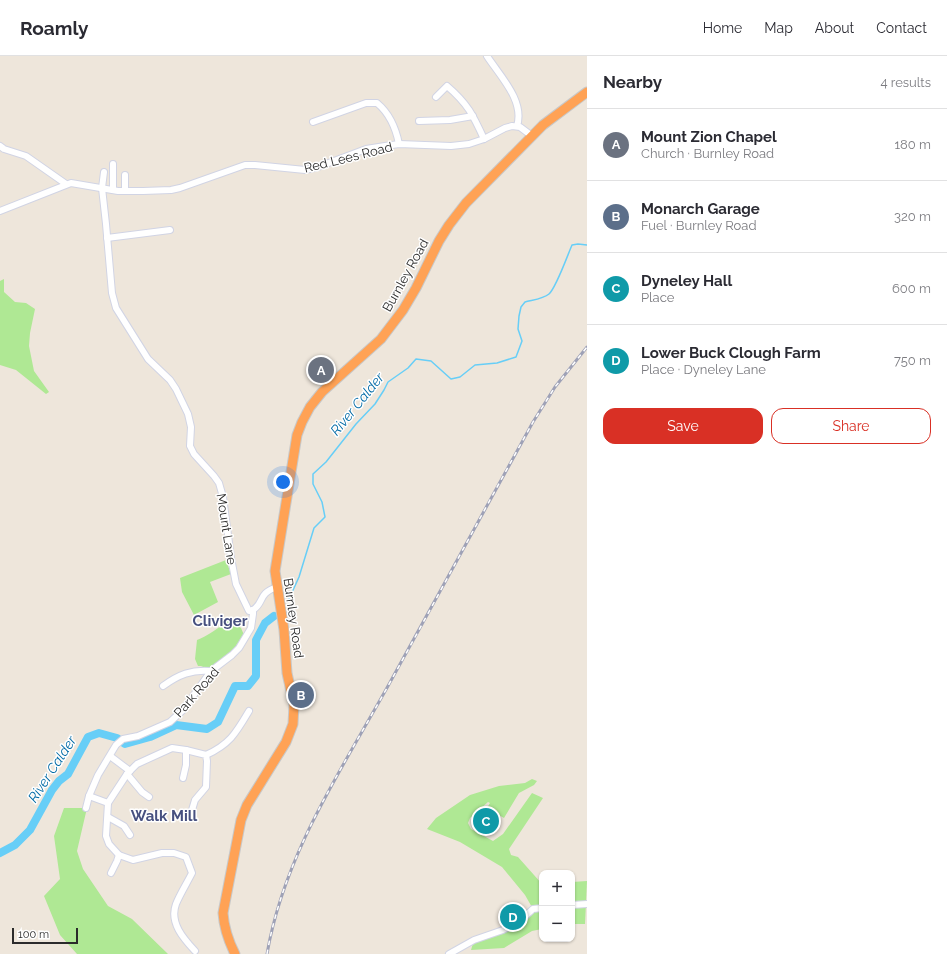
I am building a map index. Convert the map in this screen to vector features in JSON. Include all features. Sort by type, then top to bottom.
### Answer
[{"type":"highway","name":"Burnley Road","points":[[235,954],[229,942],[226,931],[224,913],[241,820],[247,805],[286,742],[294,724],[294,705],[287,673],[284,630],[275,571],[297,435],[302,422],[310,407],[322,392],[380,339],[403,310],[416,288],[439,241],[449,225],[475,194],[543,125],[587,92]]},
{"type":"street","points":[[487,56],[516,99],[519,113],[517,126],[532,136]]},
{"type":"street","points":[[436,97],[447,86],[469,108],[484,139]]},
{"type":"street","points":[[313,122],[366,103],[377,103],[382,107],[397,132],[399,144]]},
{"type":"street","points":[[419,121],[450,120],[473,116]]},
{"type":"street","name":"Red Lees Road","points":[[0,211],[71,183],[125,191],[170,190],[244,166],[255,165],[305,170],[318,167],[366,149],[399,144],[451,146],[469,144],[484,139],[505,128],[517,126]]},
{"type":"street","points":[[0,146],[4,149],[26,156],[66,184]]},
{"type":"street","points":[[113,164],[113,190]]},
{"type":"street","name":"Mount Lane","points":[[104,172],[102,188],[112,292],[116,308],[148,359],[173,385],[188,414],[191,427],[190,446],[194,454],[219,483],[236,584],[249,611],[253,610]]},
{"type":"street","points":[[125,176],[125,191]]},
{"type":"street","points":[[107,238],[170,230]]},
{"type":"street","name":"Park Road","points":[[110,756],[116,745],[123,739],[138,736],[170,722],[183,710],[210,671],[232,655],[243,641],[251,628],[254,614],[253,610],[256,608],[266,592],[277,587]]},
{"type":"street","points":[[163,686],[185,673],[201,670],[210,671]]},
{"type":"street","points":[[195,951],[181,936],[175,920],[176,905],[192,873],[186,857],[174,853],[162,853],[133,860],[119,855],[108,844],[106,836],[108,803],[129,772],[137,764],[172,748],[206,755],[220,749],[233,737],[249,711]]},
{"type":"street","points":[[183,778],[186,765],[186,750]]},
{"type":"street","points":[[192,810],[196,800],[206,787],[206,755]]},
{"type":"street","points":[[86,808],[89,796],[98,775],[110,756],[129,772],[142,792],[149,797]]},
{"type":"street","points":[[89,796],[108,803]]},
{"type":"street","points":[[108,817],[124,826],[130,835]]},
{"type":"street","points":[[111,873],[118,861],[119,855]]},
{"type":"street","points":[[575,904],[587,904]]},
{"type":"street","points":[[449,954],[474,940],[521,920],[533,909],[539,908]]},
{"type":"green space","points":[[4,279],[4,292],[15,302],[26,303],[35,309],[29,346],[34,371],[49,392],[46,394],[16,370],[0,365],[0,281]]},
{"type":"green space","points":[[226,560],[231,574],[210,582],[218,602],[194,615],[182,592],[180,578]]},
{"type":"green space","points":[[229,620],[241,628],[244,635],[232,651],[212,667],[208,669],[198,666],[195,659],[197,640],[209,634]]},
{"type":"green space","points":[[532,779],[537,781],[534,785],[519,793],[504,818],[487,808],[490,803],[488,802],[470,818],[468,823],[471,829],[493,841],[503,834],[532,793],[543,798],[509,849],[511,855],[518,857],[539,881],[539,930],[532,931],[504,948],[471,950],[474,940],[503,930],[533,909],[525,895],[502,867],[460,842],[427,829],[436,818],[470,795],[499,786],[525,783]]},
{"type":"green space","points":[[64,808],[87,808],[77,851],[83,869],[108,906],[132,919],[168,954],[77,954],[60,935],[44,896],[60,879],[54,836]]},
{"type":"green space","points":[[587,881],[585,924],[575,924],[575,882]]},
{"type":"waterway","name":"River Calder","points":[[289,599],[299,577],[314,528],[325,517],[322,502],[313,484],[313,474],[326,462],[356,424],[375,404],[388,382],[408,368],[416,359],[431,361],[451,379],[460,377],[475,365],[497,363],[516,357],[522,341],[518,329],[521,307],[525,302],[547,296],[552,291],[572,245],[587,245]]},
{"type":"waterway","name":"River Calder","points":[[0,853],[15,845],[30,830],[52,790],[59,781],[68,774],[88,737],[99,733],[117,738],[125,744],[150,737],[176,725],[207,729],[218,722],[235,686],[248,686],[256,676],[256,640],[265,623],[274,616]]},
{"type":"railway","points":[[267,954],[275,918],[286,882],[300,848],[333,782],[388,686],[533,422],[555,387],[587,347]]},
{"type":"place","name":"Mount Zion Chapel","points":[[321,370]]},
{"type":"place","name":"Monarch Garage","points":[[301,695]]},
{"type":"place","name":"Dyneley Hall","points":[[486,821]]},
{"type":"place","name":"Lower Buck Clough Farm","points":[[513,917]]},
{"type":"district","name":"Cliviger","points":[[220,621]]},
{"type":"district","name":"Walk Mill","points":[[164,816]]}]
